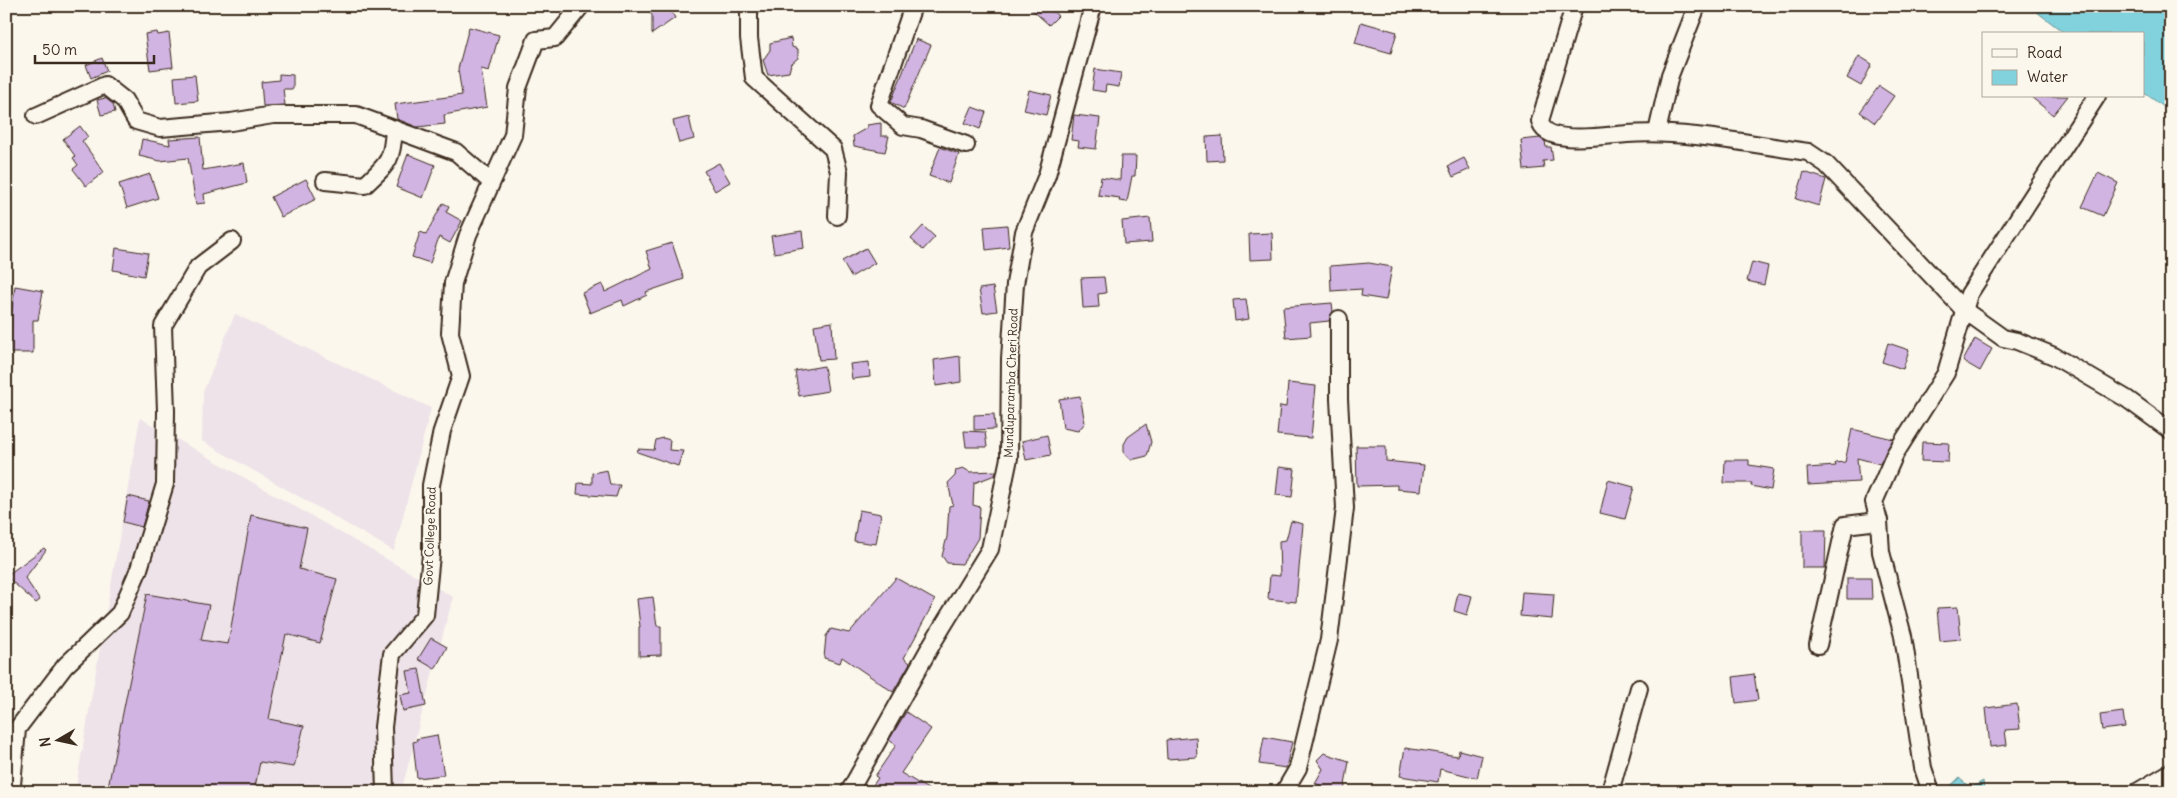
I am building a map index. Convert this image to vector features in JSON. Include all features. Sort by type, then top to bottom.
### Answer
[{"type":"street","name":"Govt College Road","points":[[385,792],[383,727],[392,654],[425,615],[431,555],[431,485],[442,431],[461,376],[450,333],[453,284],[468,235],[513,135],[518,88],[536,40],[555,38],[581,6]]},
{"type":"street","points":[[748,6],[749,38],[754,78],[833,149],[839,172],[837,216]]},
{"type":"street","points":[[913,6],[880,105],[903,126],[921,129],[966,145]]},
{"type":"street","name":"Munduparamba Cheri Road","points":[[850,792],[933,642],[990,549],[1009,458],[1010,359],[1015,284],[1024,232],[1047,175],[1093,6]]},
{"type":"street","points":[[1574,6],[1540,121],[1541,127],[1553,136],[1569,138],[1657,132],[1808,152],[1826,164],[1964,310],[2003,338],[2017,341],[2054,356],[2127,399],[2171,431]]},
{"type":"street","points":[[1657,132],[1670,75],[1697,6]]},
{"type":"street","points":[[36,116],[105,85],[124,100],[136,121],[160,128],[231,122],[273,115],[310,113],[356,115],[456,152],[491,182]]},
{"type":"street","points":[[1931,792],[1923,768],[1903,636],[1881,552],[1879,521],[1874,502],[1895,454],[1946,373],[1968,294],[2096,98]]},
{"type":"street","points":[[325,181],[365,185],[382,170],[392,154],[394,129]]},
{"type":"street","points":[[14,792],[12,785],[16,730],[65,666],[120,612],[139,569],[165,484],[166,411],[163,326],[198,268],[232,241]]},
{"type":"street","points":[[1284,792],[1298,768],[1329,640],[1345,508],[1339,399],[1339,319]]},
{"type":"street","points":[[1818,645],[1845,525],[1879,521]]},
{"type":"street","points":[[1610,792],[1639,688]]},
{"type":"street","points":[[2137,792],[2171,772]]},
{"type":"shaded area","points":[[235,314],[431,408],[394,551],[202,441],[203,392]]},
{"type":"shaded area","points":[[140,418],[453,597],[401,792],[75,792]]},
{"type":"water","points":[[2029,6],[2171,6],[2171,112],[2144,93],[2144,32],[2063,32]]},
{"type":"water","points":[[1959,778],[1971,788],[1983,781],[1984,792],[1947,792],[1947,789]]},
{"type":"building","points":[[644,6],[668,6],[675,18],[652,34],[652,15]]},
{"type":"building","points":[[1028,6],[1047,6],[1058,16],[1049,25]]},
{"type":"building","points":[[1361,22],[1397,32],[1391,53],[1355,43]]},
{"type":"building","points":[[469,27],[499,35],[489,71],[481,69],[487,107],[444,115],[445,124],[417,127],[397,119],[395,104],[462,95],[458,69]]},
{"type":"building","points":[[157,32],[158,35],[169,33],[173,67],[150,70],[145,34]]},
{"type":"building","points":[[791,38],[792,47],[798,49],[798,58],[791,64],[789,72],[768,75],[763,60],[770,50],[770,43]]},
{"type":"building","points":[[916,39],[931,45],[904,109],[891,102]]},
{"type":"building","points":[[1859,56],[1872,64],[1861,86],[1847,78]]},
{"type":"building","points":[[102,58],[107,71],[91,78],[86,65]]},
{"type":"building","points":[[1095,69],[1121,73],[1119,87],[1106,85],[1105,92],[1092,90]]},
{"type":"building","points":[[279,74],[293,75],[293,89],[283,89],[285,105],[263,106],[261,82],[279,80]]},
{"type":"building","points":[[195,75],[198,101],[176,103],[174,77]]},
{"type":"building","points":[[1879,86],[1894,96],[1875,123],[1860,112]]},
{"type":"building","points":[[1029,90],[1051,95],[1046,115],[1024,110]]},
{"type":"building","points":[[105,98],[113,104],[115,112],[101,115],[97,100]]},
{"type":"building","points":[[2032,98],[2066,98],[2053,115]]},
{"type":"building","points":[[972,107],[986,112],[980,129],[965,123]]},
{"type":"building","points":[[1074,115],[1100,118],[1096,149],[1078,147],[1079,141],[1071,140]]},
{"type":"building","points":[[689,117],[694,139],[679,143],[673,121]]},
{"type":"building","points":[[881,123],[881,136],[889,136],[885,152],[854,146],[853,136],[867,128],[867,125]]},
{"type":"building","points":[[80,126],[88,137],[82,141],[104,172],[86,186],[73,169],[78,165],[73,158],[75,156],[63,139]]},
{"type":"building","points":[[1222,136],[1223,160],[1207,161],[1206,137]]},
{"type":"building","points":[[200,137],[203,170],[244,163],[247,183],[204,194],[205,203],[196,204],[188,158],[160,161],[139,156],[142,139],[170,145],[169,139]]},
{"type":"building","points":[[1540,138],[1545,141],[1546,147],[1551,147],[1553,160],[1543,161],[1544,168],[1524,170],[1521,140]]},
{"type":"building","points":[[940,147],[959,154],[949,183],[929,176]]},
{"type":"building","points":[[408,154],[435,165],[423,198],[396,187]]},
{"type":"building","points":[[1121,156],[1136,156],[1135,176],[1132,176],[1127,202],[1119,201],[1120,198],[1098,195],[1101,177],[1120,180]]},
{"type":"building","points":[[1464,158],[1470,169],[1453,177],[1448,166]]},
{"type":"building","points":[[719,163],[730,182],[715,191],[704,171]]},
{"type":"building","points":[[1804,172],[1826,179],[1819,206],[1796,199]]},
{"type":"building","points":[[2098,173],[2118,183],[2103,216],[2082,207]]},
{"type":"building","points":[[150,174],[158,198],[127,208],[119,184]]},
{"type":"building","points":[[306,179],[316,199],[281,217],[271,197]]},
{"type":"building","points":[[443,203],[449,206],[446,212],[462,221],[450,243],[439,237],[430,263],[412,257],[420,232],[426,234]]},
{"type":"building","points":[[1150,218],[1152,242],[1124,244],[1122,221]]},
{"type":"building","points":[[1007,225],[1009,247],[986,250],[984,227]]},
{"type":"building","points":[[923,226],[935,237],[923,250],[911,239]]},
{"type":"building","points":[[802,231],[804,248],[774,253],[771,236]]},
{"type":"building","points":[[1272,233],[1273,259],[1250,260],[1249,234]]},
{"type":"building","points":[[672,243],[684,279],[646,292],[647,295],[624,306],[622,300],[590,313],[582,293],[602,284],[605,292],[652,269],[646,251]]},
{"type":"building","points":[[116,248],[148,253],[144,276],[113,270]]},
{"type":"building","points":[[866,248],[875,263],[851,277],[842,261]]},
{"type":"building","points":[[1752,262],[1768,266],[1764,285],[1747,281]]},
{"type":"building","points":[[1369,263],[1392,267],[1386,300],[1361,296],[1362,289],[1331,291],[1330,266]]},
{"type":"building","points":[[1104,277],[1106,293],[1098,294],[1099,307],[1083,308],[1081,278]]},
{"type":"building","points":[[15,286],[43,291],[38,320],[33,320],[33,353],[10,353],[11,317]]},
{"type":"building","points":[[993,287],[997,311],[983,313],[979,289]]},
{"type":"building","points":[[1246,299],[1249,319],[1235,321],[1233,300]]},
{"type":"building","points":[[1332,303],[1333,311],[1329,321],[1310,323],[1311,336],[1286,338],[1283,307]]},
{"type":"building","points":[[832,322],[834,359],[819,360],[814,325]]},
{"type":"building","points":[[1975,339],[1992,349],[1980,371],[1963,361]]},
{"type":"building","points":[[1888,343],[1909,350],[1903,369],[1882,362]]},
{"type":"building","points":[[960,356],[961,382],[936,386],[934,360]]},
{"type":"building","points":[[869,362],[870,377],[852,379],[850,364]]},
{"type":"building","points":[[824,366],[828,391],[799,396],[795,371]]},
{"type":"building","points":[[1288,383],[1316,386],[1311,438],[1277,435],[1280,406],[1286,407]]},
{"type":"building","points":[[1080,396],[1085,423],[1078,431],[1063,428],[1059,399]]},
{"type":"building","points":[[994,414],[995,429],[974,430],[974,415]]},
{"type":"building","points":[[1146,424],[1151,442],[1147,456],[1131,460],[1124,452],[1124,444],[1128,437]]},
{"type":"building","points":[[1852,429],[1893,439],[1880,464],[1857,458],[1859,482],[1808,485],[1807,468],[1836,466],[1835,463],[1845,462]]},
{"type":"building","points":[[964,431],[985,432],[987,447],[966,447]]},
{"type":"building","points":[[1047,435],[1051,455],[1026,460],[1022,441]]},
{"type":"building","points":[[663,438],[670,440],[669,450],[683,451],[678,466],[637,452],[638,449],[654,450],[656,440]]},
{"type":"building","points":[[1922,442],[1949,443],[1948,462],[1921,461]]},
{"type":"building","points":[[1356,446],[1386,446],[1386,461],[1424,465],[1421,491],[1397,489],[1397,485],[1357,486]]},
{"type":"building","points":[[1725,460],[1749,460],[1749,465],[1774,469],[1771,490],[1751,486],[1752,483],[1724,483]]},
{"type":"building","points":[[1279,467],[1295,469],[1292,497],[1276,495]]},
{"type":"building","points":[[963,468],[970,472],[996,471],[995,475],[974,483],[973,505],[980,507],[978,538],[962,564],[947,563],[942,556],[947,537],[949,506],[953,505],[948,483],[955,476],[956,470]]},
{"type":"building","points":[[607,470],[610,485],[620,485],[616,497],[577,494],[578,483],[592,484],[592,473]]},
{"type":"building","points":[[1608,480],[1634,487],[1625,519],[1600,513]]},
{"type":"building","points":[[128,496],[149,501],[142,527],[123,522]]},
{"type":"building","points":[[859,510],[881,514],[876,544],[854,541]]},
{"type":"building","points":[[251,515],[307,528],[299,569],[337,579],[320,643],[286,634],[269,719],[304,726],[294,767],[260,762],[254,792],[190,792],[174,789],[173,792],[107,792],[147,594],[209,605],[201,640],[228,644]]},
{"type":"building","points":[[1291,521],[1303,524],[1296,602],[1268,599],[1270,575],[1280,576],[1279,541],[1286,540]]},
{"type":"building","points":[[1802,530],[1826,530],[1825,568],[1802,568]]},
{"type":"building","points":[[44,548],[46,550],[25,578],[40,600],[36,603],[6,576]]},
{"type":"building","points":[[896,578],[935,600],[904,658],[910,663],[893,692],[842,657],[840,663],[824,658],[826,636],[831,629],[849,633]]},
{"type":"building","points":[[1847,578],[1871,578],[1872,599],[1847,599]]},
{"type":"building","points":[[1522,592],[1554,594],[1552,619],[1520,616]]},
{"type":"building","points":[[1458,593],[1472,596],[1467,615],[1454,611]]},
{"type":"building","points":[[653,597],[657,626],[661,626],[661,655],[639,656],[640,627],[637,599]]},
{"type":"building","points":[[1958,607],[1961,639],[1940,641],[1937,608]]},
{"type":"building","points":[[431,638],[447,647],[435,669],[418,659]]},
{"type":"building","points":[[419,669],[426,706],[403,711],[400,695],[411,693],[407,671]]},
{"type":"building","points":[[1754,674],[1758,700],[1736,703],[1733,677]]},
{"type":"building","points":[[2017,704],[2020,729],[2005,730],[2007,745],[1990,747],[1986,708]]},
{"type":"building","points":[[906,712],[931,729],[901,773],[933,792],[868,792],[878,778],[875,776],[896,745],[889,740]]},
{"type":"building","points":[[2123,712],[2125,727],[2102,730],[2100,715]]},
{"type":"building","points":[[437,735],[444,775],[417,778],[413,742],[417,741],[416,739]]},
{"type":"building","points":[[1196,737],[1197,757],[1167,759],[1166,740]]},
{"type":"building","points":[[1264,737],[1292,742],[1286,768],[1259,764]]},
{"type":"building","points":[[1405,748],[1458,756],[1459,750],[1482,756],[1477,778],[1440,769],[1438,782],[1400,776]]},
{"type":"building","points":[[1324,753],[1349,761],[1344,792],[1335,792],[1315,783],[1323,769],[1317,760]]}]
